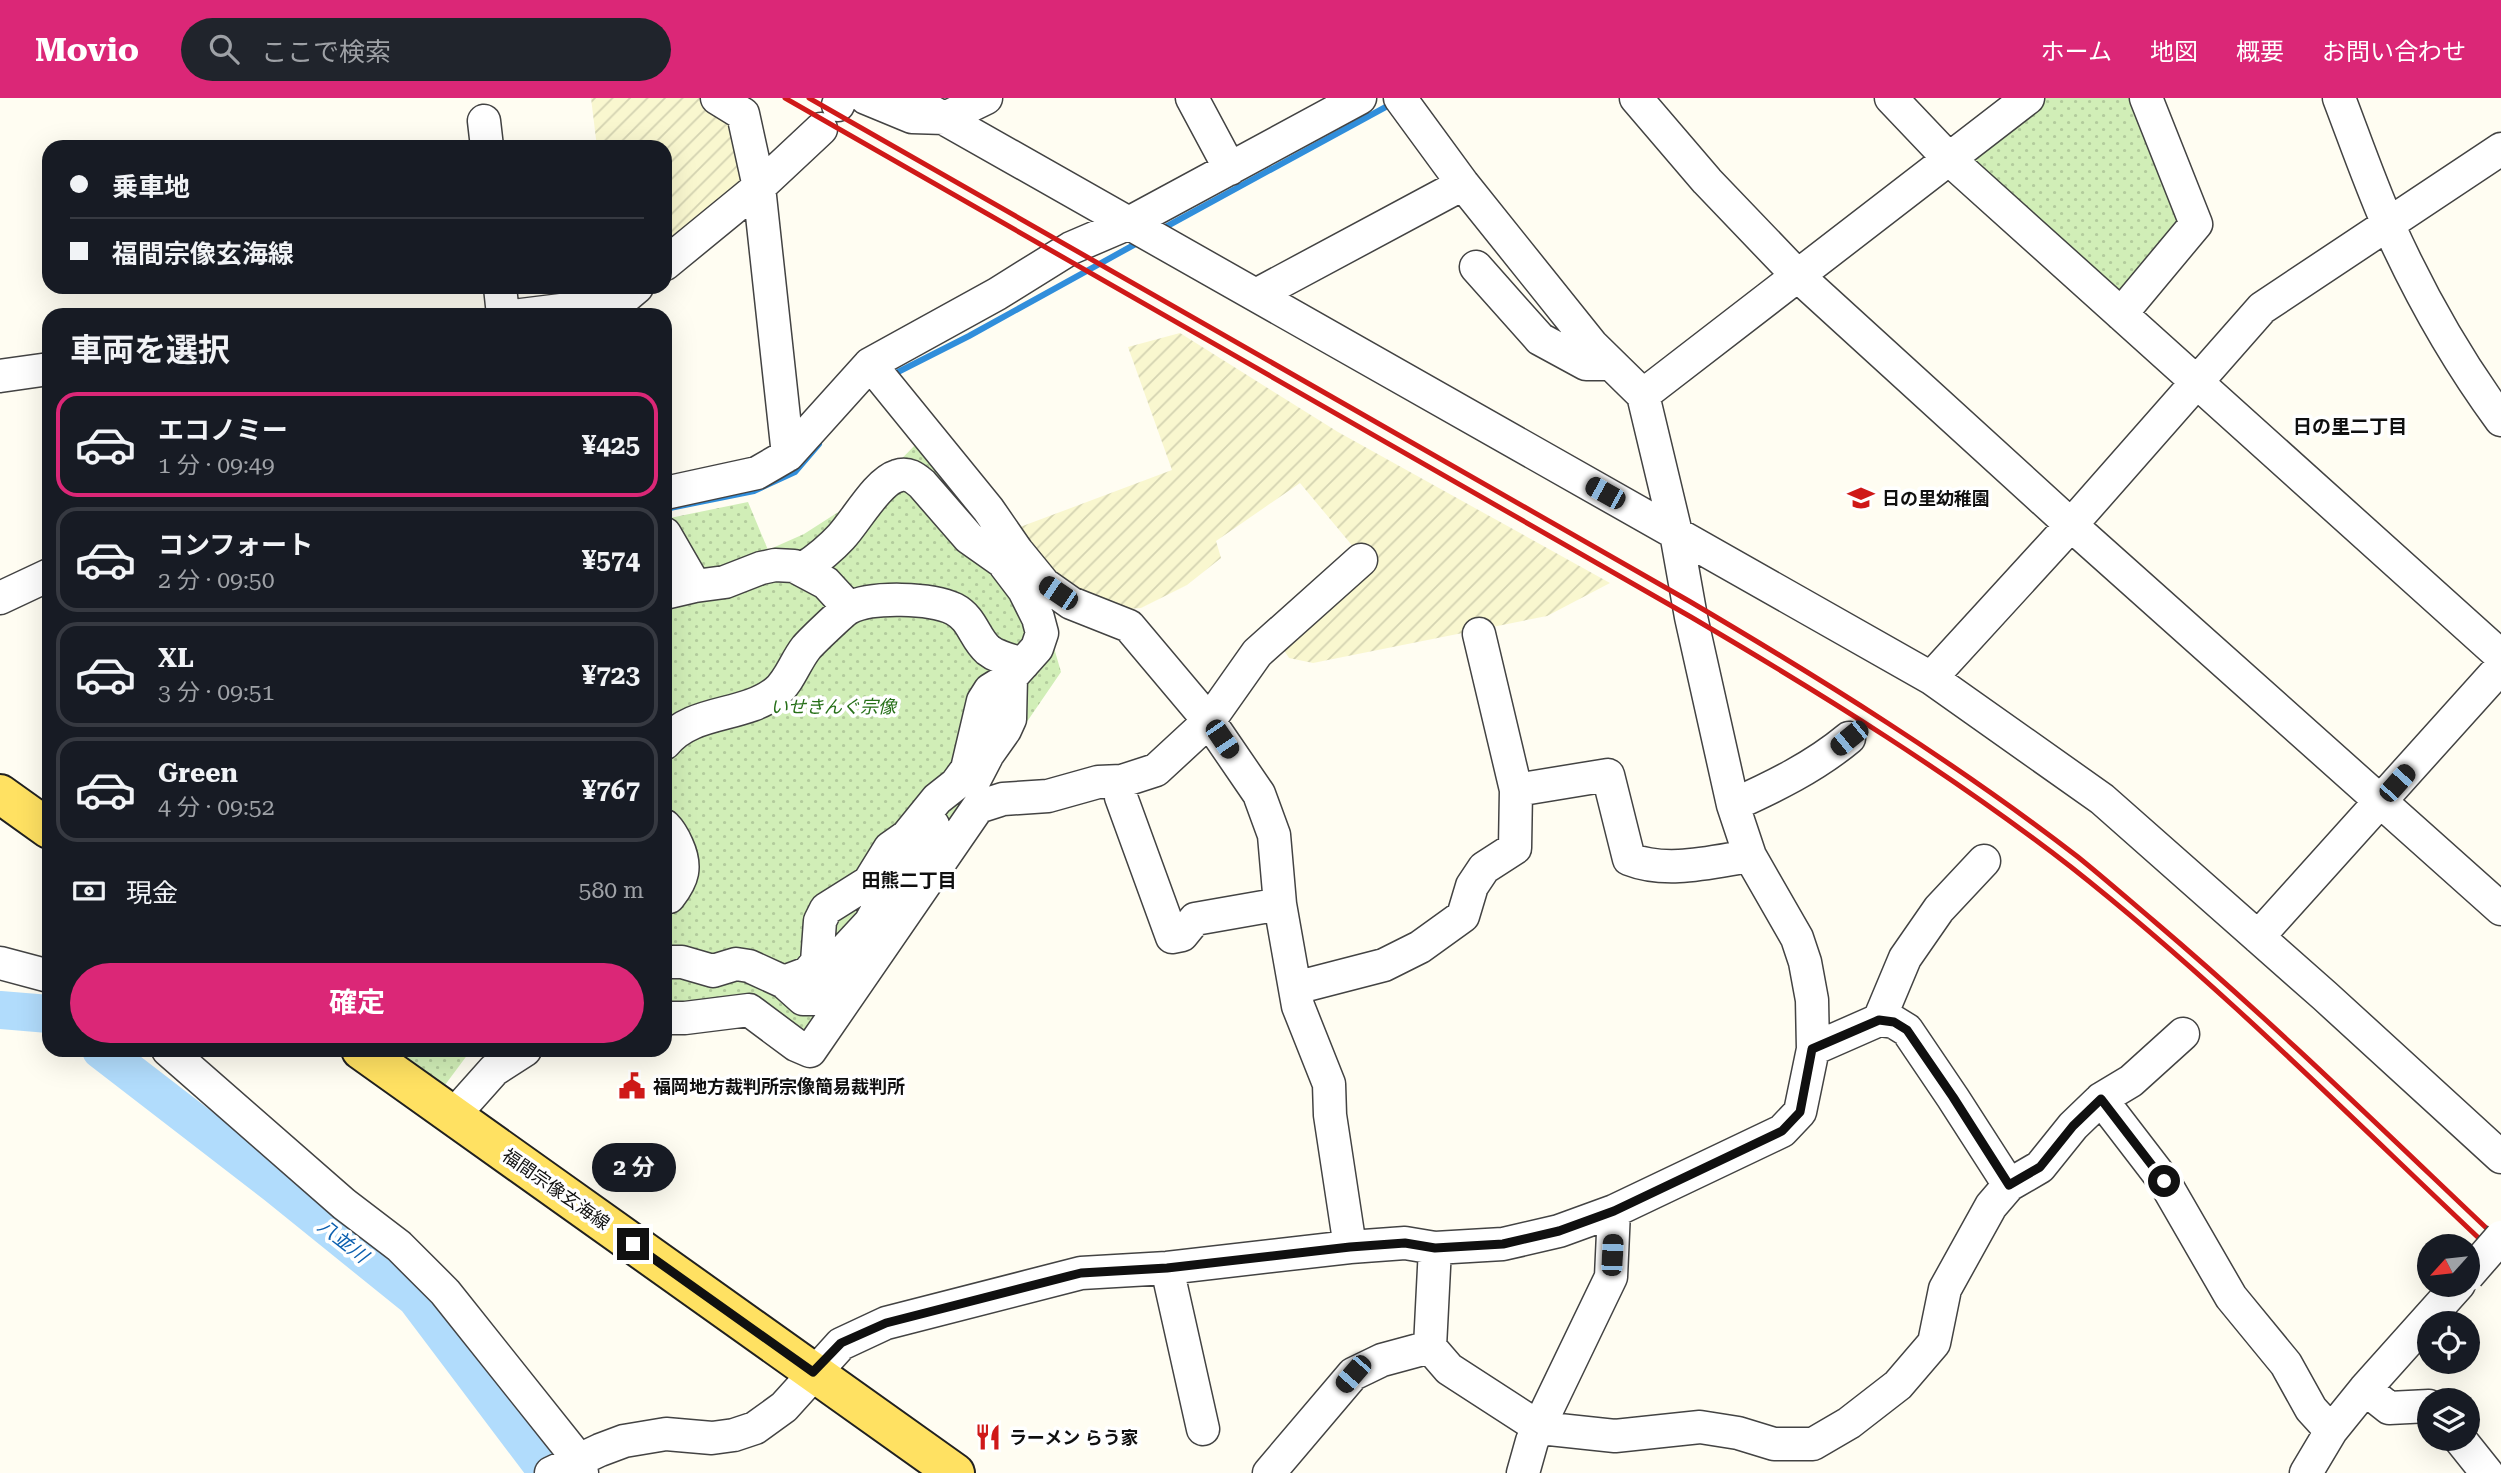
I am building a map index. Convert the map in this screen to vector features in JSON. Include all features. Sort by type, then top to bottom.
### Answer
[{"type":"main road","points":[[0,794],[42,823]]},
{"type":"main road","name":"福間宗像玄海線","points":[[371,1057],[956,1473]]},
{"type":"street","points":[[718,98],[743,114],[759,187],[788,455]]},
{"type":"street","points":[[908,98],[1931,678],[2102,799],[2501,1157]]},
{"type":"street","points":[[672,258],[759,187],[842,107],[912,117],[946,118],[986,98]]},
{"type":"street","points":[[1192,98],[1230,169]]},
{"type":"street","points":[[672,491],[757,473],[788,455],[870,364],[997,294],[1071,248],[1143,231],[1230,169],[1360,98]]},
{"type":"street","points":[[1636,98],[1707,181],[1798,276],[2071,525],[2501,909]]},
{"type":"street","points":[[1891,98],[1949,159],[2501,656]]},
{"type":"street","points":[[1643,394],[2028,98]]},
{"type":"street","points":[[2121,314],[2196,224],[2146,98]]},
{"type":"street","points":[[2339,98],[2388,224],[2430,309],[2465,370],[2501,420]]},
{"type":"street","points":[[176,1057],[344,1204],[399,1246],[445,1292],[570,1468],[624,1441],[666,1434],[712,1438],[755,1428],[784,1407],[841,1343],[886,1323],[1081,1273],[1167,1268],[1405,1243],[1435,1248],[1503,1244],[1559,1231],[1614,1211],[1782,1131],[1800,1112],[1812,1049],[1812,1000],[1805,962],[1797,938],[1750,856],[1733,805],[1691,617],[1676,533],[1643,394],[1592,345],[1463,184],[1402,102]]},
{"type":"street","points":[[1931,678],[2071,525],[2262,308],[2501,149]]},
{"type":"street","points":[[1256,295],[1463,184]]},
{"type":"street","points":[[1476,267],[1540,339],[1586,364],[1611,363]]},
{"type":"street","points":[[578,308],[618,303],[629,294]]},
{"type":"street","points":[[784,982],[796,980],[808,973],[817,962],[820,921],[826,909],[869,882],[890,848],[907,836],[949,816],[967,797],[988,754],[1010,719],[1017,671],[1037,648],[1042,634],[1038,618],[988,509],[870,364]]},
{"type":"street","points":[[0,376],[42,370]]},
{"type":"street","points":[[803,569],[839,539],[884,484],[898,475],[913,477],[969,538],[1010,557],[1071,603],[1129,626],[1209,721],[1259,794],[1274,835],[1280,904],[1294,988],[1298,1006],[1329,1084],[1330,1115],[1350,1247]]},
{"type":"street","points":[[672,1018],[749,1010],[796,1045],[810,1051],[978,807],[1003,799],[1048,796],[1156,770],[1209,721],[1256,653],[1361,560]]},
{"type":"street","points":[[672,576],[675,594],[726,582],[745,573],[775,565],[803,569],[826,583],[849,608]]},
{"type":"street","points":[[0,598],[42,578]]},
{"type":"street","points":[[672,734],[687,725],[733,711],[776,692],[809,645],[849,608],[891,600],[919,600],[956,610],[973,626],[989,651],[1017,671]]},
{"type":"street","points":[[1294,988],[1384,965],[1420,947],[1463,916],[1472,886],[1484,868],[1515,848],[1516,790],[1479,634]]},
{"type":"street","points":[[2258,937],[2501,667]]},
{"type":"street","points":[[1733,805],[1786,781],[1828,755],[1849,738]]},
{"type":"street","points":[[1516,790],[1608,775],[1629,859],[1646,866],[1672,866],[1750,856]]},
{"type":"street","points":[[1121,797],[1172,937],[1182,935],[1195,919],[1280,904]]},
{"type":"street","points":[[672,962],[682,962],[713,971],[736,964],[749,966],[784,982],[803,999],[816,999],[825,994],[844,951],[870,923],[885,896],[899,886],[904,870],[920,844],[915,834]]},
{"type":"street","points":[[672,836],[684,864],[680,882],[672,893]]},
{"type":"street","points":[[1879,1020],[1905,958],[1939,909],[1984,861]]},
{"type":"street","points":[[0,963],[42,974]]},
{"type":"street","points":[[1812,1049],[1879,1020],[1894,1022],[1907,1030],[2009,1185]]},
{"type":"street","points":[[1435,1248],[1430,1347],[1448,1369],[1540,1428],[1615,1436],[1700,1427],[1738,1433],[1774,1444],[1813,1444],[1849,1423],[1898,1385],[1934,1343],[1945,1289],[1991,1206],[2009,1185],[2040,1167],[2073,1126],[2101,1099],[2131,1081],[2183,1034]]},
{"type":"street","points":[[453,1116],[494,1070],[514,1057]]},
{"type":"street","points":[[2101,1099],[2164,1181],[2231,1297],[2286,1364],[2311,1409],[2332,1431]]},
{"type":"street","points":[[1523,1473],[1532,1441],[1611,1277],[1614,1211]]},
{"type":"street","points":[[2480,1261],[2501,1237]]},
{"type":"street","points":[[1167,1268],[1203,1429]]},
{"type":"street","points":[[2306,1473],[2332,1431],[2365,1389],[2448,1297]]},
{"type":"street","points":[[1269,1473],[1353,1374],[1382,1360],[1430,1347]]},
{"type":"street","points":[[2365,1389],[2389,1408],[2417,1407]]},
{"type":"street","points":[[2469,1451],[2487,1473]]},
{"type":"shaded area","points":[[591,98],[704,98],[736,119],[754,183],[672,247],[672,140],[596,140]]},
{"type":"shaded area","points":[[1180,333],[1338,432],[1610,583],[1547,616],[1313,663],[1289,658],[1280,644],[1365,561],[1300,483],[1216,541],[1221,558],[1187,585],[1141,608],[1114,610],[1065,586],[1015,529],[1172,470],[1128,347]]},
{"type":"green space","points":[[2042,98],[2137,98],[2184,217],[2126,297],[1971,166],[1969,155]]},
{"type":"green space","name":"いせきんぐ宗像","points":[[921,439],[1037,589],[1061,672],[808,1041],[672,1011],[672,518],[748,502],[768,550],[804,534],[868,493]]},
{"type":"green space","points":[[407,1057],[466,1057],[445,1085]]},
{"type":"waterway","points":[[1160,230],[1393,103]]},
{"type":"waterway","points":[[892,375],[969,336],[1141,241]]},
{"type":"waterway","points":[[672,508],[754,491],[795,472],[819,444]]},
{"type":"waterway","name":"八並川","points":[[0,1010],[42,1013]]},
{"type":"waterway","name":"八並川","points":[[110,1057],[276,1185],[416,1298],[542,1465],[544,1473]]},
{"type":"railway","points":[[785,98],[1691,617],[1789,675],[1933,767],[2071,867],[2182,960],[2290,1058],[2501,1259]]},
{"type":"railway","points":[[809,98],[1689,601],[1839,692],[1936,755],[2078,857],[2155,922],[2287,1040],[2501,1242]]},
{"type":"place","name":"日の里幼稚園","points":[[1861,498]]},
{"type":"place","name":"福岡地方裁判所宗像簡易裁判所","points":[[632,1086]]},
{"type":"place","name":"ラーメン らう家","points":[[988,1437]]},
{"type":"district","name":"日の里二丁目","points":[[2350,426]]},
{"type":"district","name":"田熊二丁目","points":[[909,880]]},
{"type":"route","points":[[633,1244],[813,1372],[841,1343],[886,1323],[1081,1273],[1167,1268],[1405,1243],[1435,1248],[1503,1244],[1559,1231],[1614,1211],[1782,1131],[1800,1112],[1812,1049],[1879,1020],[1894,1022],[1907,1030],[2009,1185],[2040,1167],[2073,1126],[2101,1099],[2164,1181]]}]
